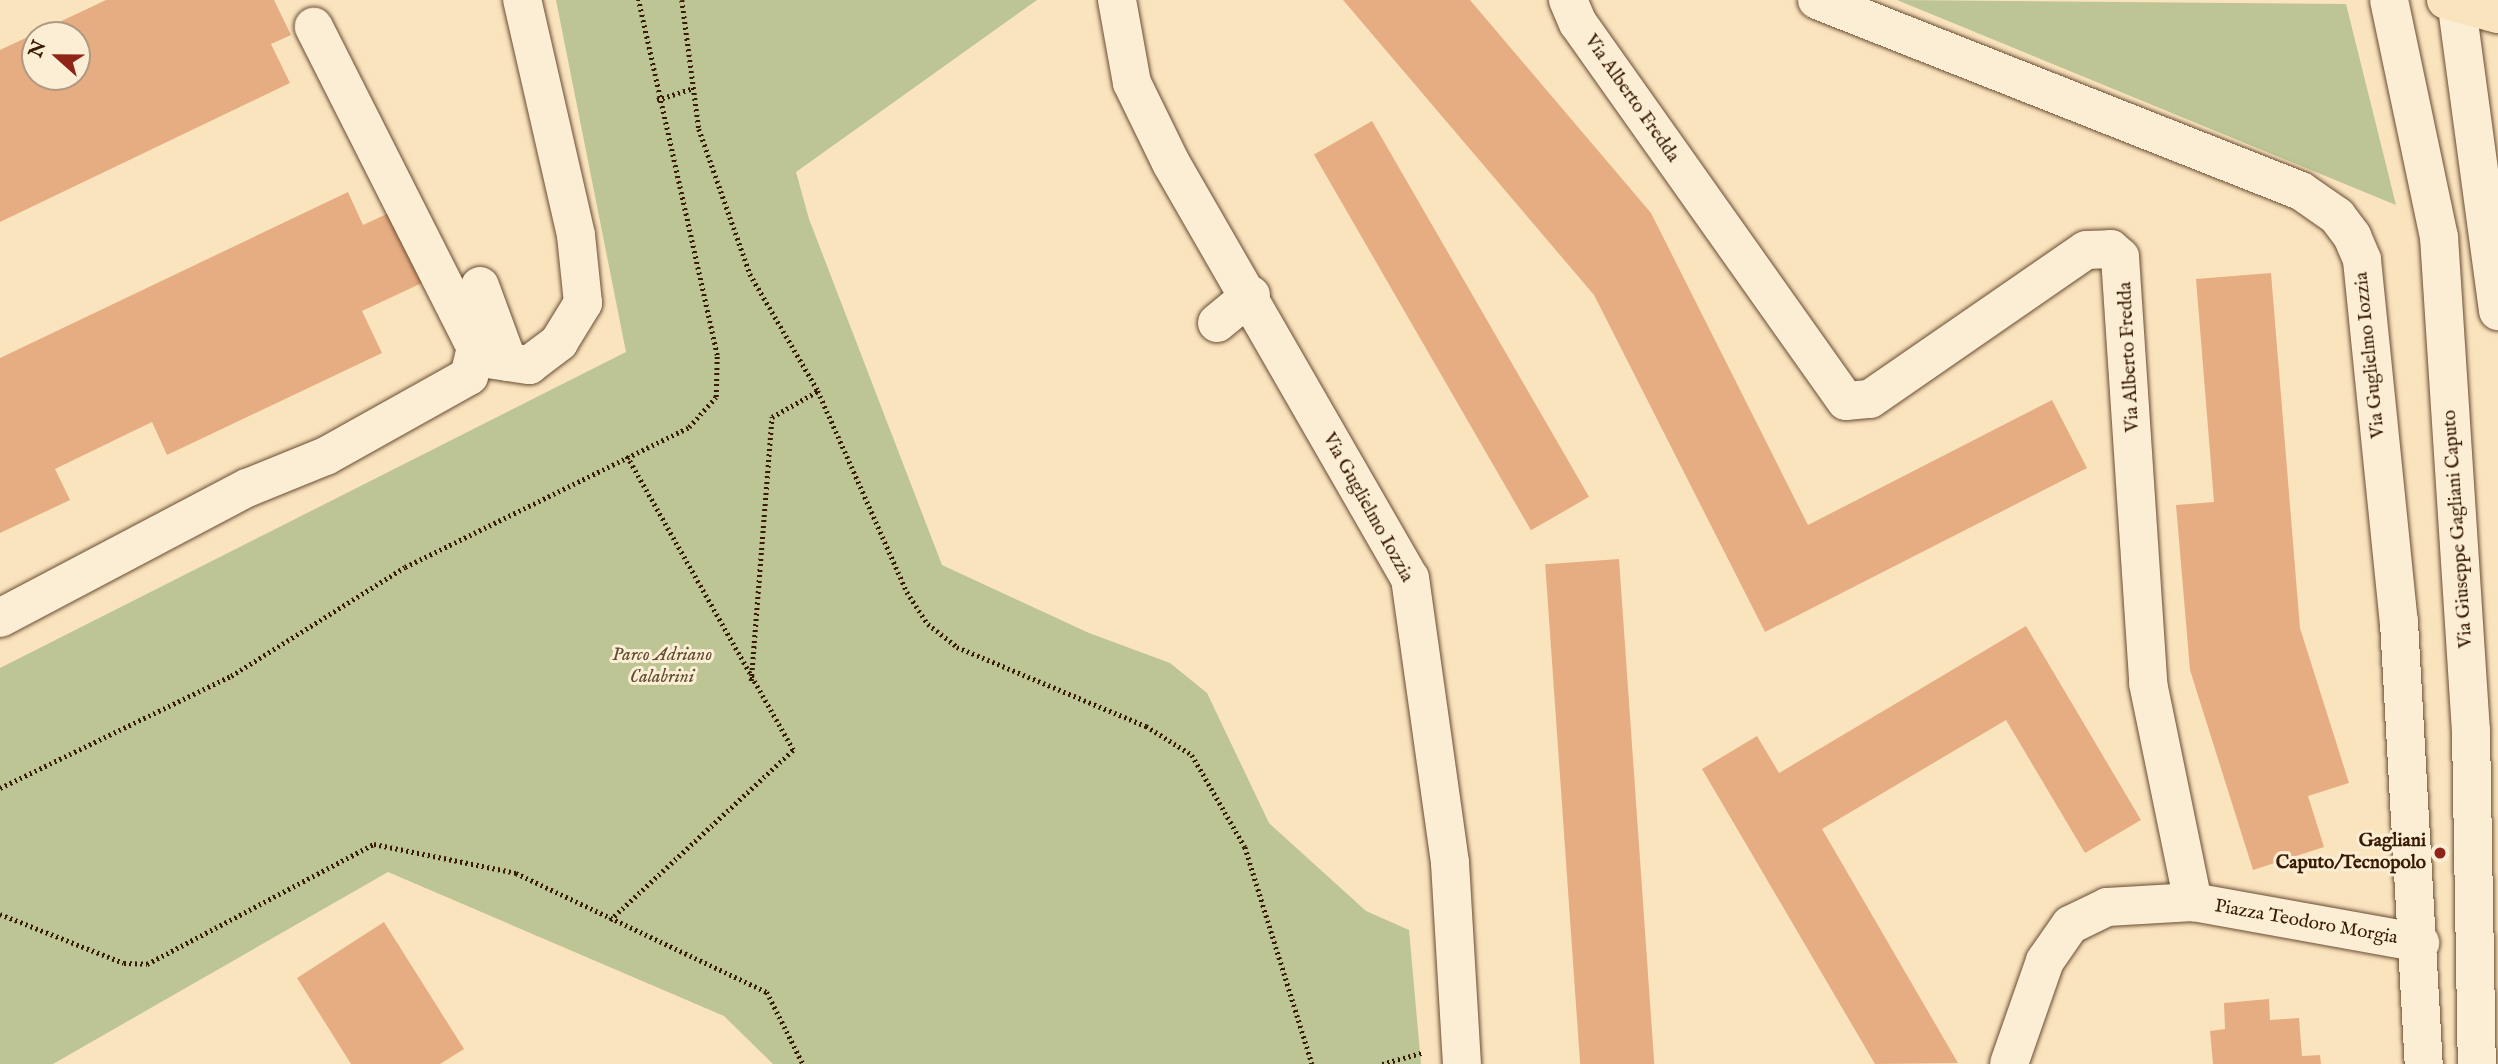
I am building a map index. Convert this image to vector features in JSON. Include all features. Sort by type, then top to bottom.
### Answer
[{"type":"main road","points":[[2453,1],[2498,14]]},
{"type":"street","points":[[314,27],[476,348],[491,359],[529,365],[559,342],[583,303],[576,235],[522,0]]},
{"type":"street","name":"Via Guglielmo Iozzia","points":[[1117,0],[1132,83],[1171,163],[1251,295],[1410,578],[1450,863],[1447,1057]]},
{"type":"street","name":"Via Alberto Fredda","points":[[1569,0],[1578,23],[1846,401],[1870,399],[2086,250],[2111,248],[2120,257],[2148,683],[2193,902]]},
{"type":"street","name":"Via Guglielmo Iozzia","points":[[1817,0],[2301,191],[2346,226],[2362,260],[2399,622],[2420,943],[2424,1064]]},
{"type":"street","name":"Via Giuseppe Gagliani Caputo","points":[[2389,0],[2439,237],[2472,731],[2477,1064]]},
{"type":"street","points":[[2453,1],[2498,312]]},
{"type":"street","points":[[480,286],[491,359]]},
{"type":"street","points":[[1217,323],[1251,295]]},
{"type":"street","points":[[0,618],[247,488],[326,456],[469,376],[491,359]]},
{"type":"street","points":[[2009,1064],[2045,961],[2070,925],[2107,906],[2193,902]]},
{"type":"street","name":"Piazza Teodoro Morgia","points":[[2193,902],[2420,943]]},
{"type":"path","points":[[0,788],[231,676],[405,567],[689,427],[716,397],[717,355],[657,100],[638,0]]},
{"type":"path","points":[[682,0],[699,129],[750,274],[818,391],[907,592],[929,624],[957,647],[1146,726],[1192,755],[1245,847],[1312,1064]]},
{"type":"path","points":[[657,100],[693,88]]},
{"type":"path","points":[[751,682],[772,417],[818,391]]},
{"type":"path","points":[[610,920],[793,750],[751,682],[627,456]]},
{"type":"path","points":[[0,914],[124,963],[147,964],[374,844],[516,873],[610,920],[768,992],[803,1064]]},
{"type":"path","points":[[1382,1064],[1447,1057]]},
{"type":"green space","name":"Parco Adriano Calabrini","points":[[556,0],[1037,0],[796,172],[809,219],[942,565],[1089,633],[1170,663],[1207,693],[1269,823],[1366,911],[1409,930],[1421,1064],[773,1064],[724,1016],[388,872],[53,1064],[0,1064],[0,668],[626,352]]},
{"type":"green space","points":[[1897,0],[2346,4],[2396,205]]},
{"type":"building","points":[[106,0],[274,0],[291,35],[271,44],[290,83],[0,222],[0,50],[21,40],[21,91],[91,91],[91,21],[61,21]]},
{"type":"building","points":[[1343,0],[1470,0],[1651,213],[1808,525],[2052,400],[2087,468],[1765,632],[1594,295]]},
{"type":"building","points":[[1372,121],[1589,497],[1531,530],[1314,154]]},
{"type":"building","points":[[348,192],[363,225],[391,212],[424,282],[362,311],[382,353],[167,455],[152,422],[55,469],[70,500],[0,533],[0,358]]},
{"type":"building","points":[[2271,273],[2300,628],[2349,783],[2308,796],[2324,847],[2253,870],[2190,670],[2176,505],[2214,502],[2196,279]]},
{"type":"building","points":[[1619,559],[1654,1064],[1580,1064],[1545,564]]},
{"type":"building","points":[[2026,626],[2141,820],[2085,853],[2006,720],[1822,829],[1958,1063],[1875,1064],[1702,769],[1757,736],[1779,773]]},
{"type":"building","points":[[384,922],[464,1049],[440,1064],[351,1064],[297,978]]},
{"type":"building","points":[[2269,999],[2270,1020],[2299,1018],[2302,1056],[2320,1055],[2321,1064],[2213,1064],[2210,1031],[2225,1029],[2224,1003]]},
{"type":"place","name":"Gagliani Caputo/Tecnopolo","points":[[2440,853]]}]
